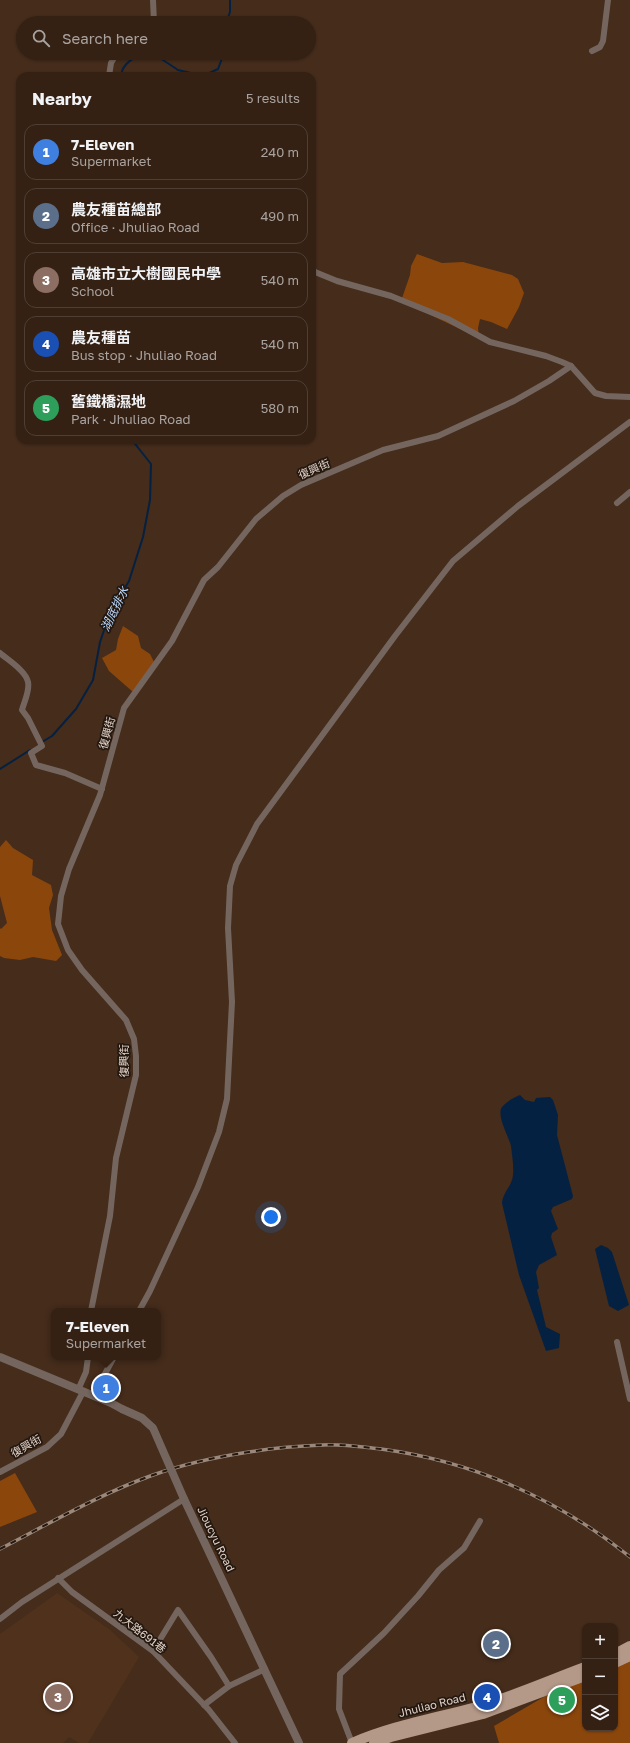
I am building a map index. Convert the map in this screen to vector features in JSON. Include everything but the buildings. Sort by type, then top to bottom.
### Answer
[{"type":"main road","points":[[618,1652],[630,1646]]},
{"type":"main road","points":[[618,1662],[630,1656]]},
{"type":"main road","name":"Jhuliao Road","points":[[374,1743],[399,1730],[500,1700],[582,1668]]},
{"type":"main road","name":"Jhuliao Road","points":[[352,1743],[388,1728],[399,1730],[483,1714],[582,1677]]},
{"type":"street","points":[[153,0],[154,16]]},
{"type":"street","points":[[592,51],[600,47],[604,41],[608,0]]},
{"type":"street","points":[[110,72],[113,60]]},
{"type":"street","points":[[316,272],[337,281],[391,296],[448,319],[490,342],[546,356],[571,366],[595,393],[606,396],[630,397]]},
{"type":"street","name":"復興街","points":[[92,1308],[110,1216],[116,1158],[136,1075],[136,1056],[134,1039],[126,1020],[82,970],[68,950],[58,924],[61,896],[69,869],[102,789],[124,708],[172,641],[204,580],[218,567],[256,519],[283,496],[301,485],[383,450],[438,436],[514,401],[549,382],[571,366]]},
{"type":"street","points":[[141,1308],[198,1187],[219,1132],[227,1099],[232,1002],[228,928],[230,886],[236,865],[257,824],[394,636],[453,561],[518,506],[630,422]]},
{"type":"street","points":[[617,503],[630,492]]},
{"type":"street","points":[[0,653],[22,672],[28,682],[28,690],[22,710],[28,718],[42,746],[31,753],[36,765],[65,773],[102,789]]},
{"type":"street","points":[[617,1342],[630,1399]]},
{"type":"street","points":[[0,1357],[111,1403],[142,1418],[153,1428],[184,1499]]},
{"type":"street","name":"復興街","points":[[0,1472],[47,1447],[61,1434],[80,1391],[86,1372],[88,1360]]},
{"type":"street","points":[[93,1396],[112,1360]]},
{"type":"street","name":"Jioucyu Road","points":[[0,1619],[58,1578],[184,1499],[237,1608],[299,1743]]},
{"type":"street","points":[[352,1743],[339,1708],[340,1674],[384,1632],[440,1570],[464,1548],[480,1521]]},
{"type":"street","name":"九大路691巷","points":[[58,1578],[72,1592],[153,1651],[204,1704],[235,1743]]},
{"type":"street","points":[[153,1651],[178,1610],[211,1656],[229,1686]]},
{"type":"street","points":[[204,1704],[229,1686],[265,1669]]},
{"type":"shaded area","points":[[417,254],[442,263],[463,262],[512,275],[518,279],[524,293],[519,307],[507,329],[480,319],[478,328],[479,338],[401,301],[410,275],[411,266]]},
{"type":"shaded area","points":[[123,626],[138,636],[141,648],[150,654],[154,662],[133,692],[109,671],[102,658],[116,650]]},
{"type":"shaded area","points":[[6,840],[13,848],[33,860],[32,875],[51,885],[53,895],[49,908],[52,930],[62,955],[56,961],[33,957],[20,960],[0,956],[0,928],[1,929],[7,923],[0,896],[0,847]]},
{"type":"shaded area","points":[[15,1473],[37,1512],[0,1527],[0,1481]]},
{"type":"shaded area","points":[[57,1593],[109,1629],[139,1657],[88,1743],[79,1743],[69,1737],[63,1743],[0,1743],[0,1634]]},
{"type":"shaded area","points":[[630,1647],[630,1743],[499,1743],[494,1726],[582,1675],[582,1731],[618,1731],[618,1654]]},
{"type":"water","points":[[520,1095],[525,1100],[534,1102],[536,1098],[550,1097],[553,1100],[558,1115],[557,1135],[573,1196],[572,1199],[553,1207],[551,1211],[558,1229],[552,1233],[551,1237],[557,1255],[539,1265],[536,1272],[539,1288],[537,1290],[546,1327],[560,1334],[559,1348],[546,1351],[519,1275],[502,1203],[512,1179],[513,1168],[511,1146],[502,1120],[501,1111],[505,1104]]},
{"type":"water","points":[[601,1245],[608,1248],[612,1252],[629,1305],[618,1311],[609,1306],[595,1249]]},
{"type":"waterway","points":[[229,16],[230,0]]},
{"type":"waterway","points":[[122,72],[126,64],[131,60]]},
{"type":"waterway","points":[[163,60],[178,70],[186,72]]},
{"type":"waterway","points":[[212,72],[218,69],[221,60]]},
{"type":"waterway","name":"湖底排水","points":[[42,742],[52,736],[76,709],[93,680],[100,642],[110,613],[129,581],[143,537],[150,500],[151,464],[135,444]]},
{"type":"waterway","name":"湖底排水","points":[[0,769],[30,750]]},
{"type":"railway","points":[[0,1549],[94,1500],[133,1483],[176,1467],[224,1456],[267,1449],[330,1445],[381,1449],[415,1455],[481,1473],[513,1486],[574,1517],[630,1557]]},
{"type":"place","name":"7-Eleven","points":[[106,1388]]},
{"type":"place","name":"農友種苗總部","points":[[496,1644]]},
{"type":"place","name":"高雄市立大樹國民中學","points":[[58,1697]]},
{"type":"place","name":"農友種苗","points":[[487,1697]]},
{"type":"place","name":"舊鐵橋濕地","points":[[562,1700]]}]
